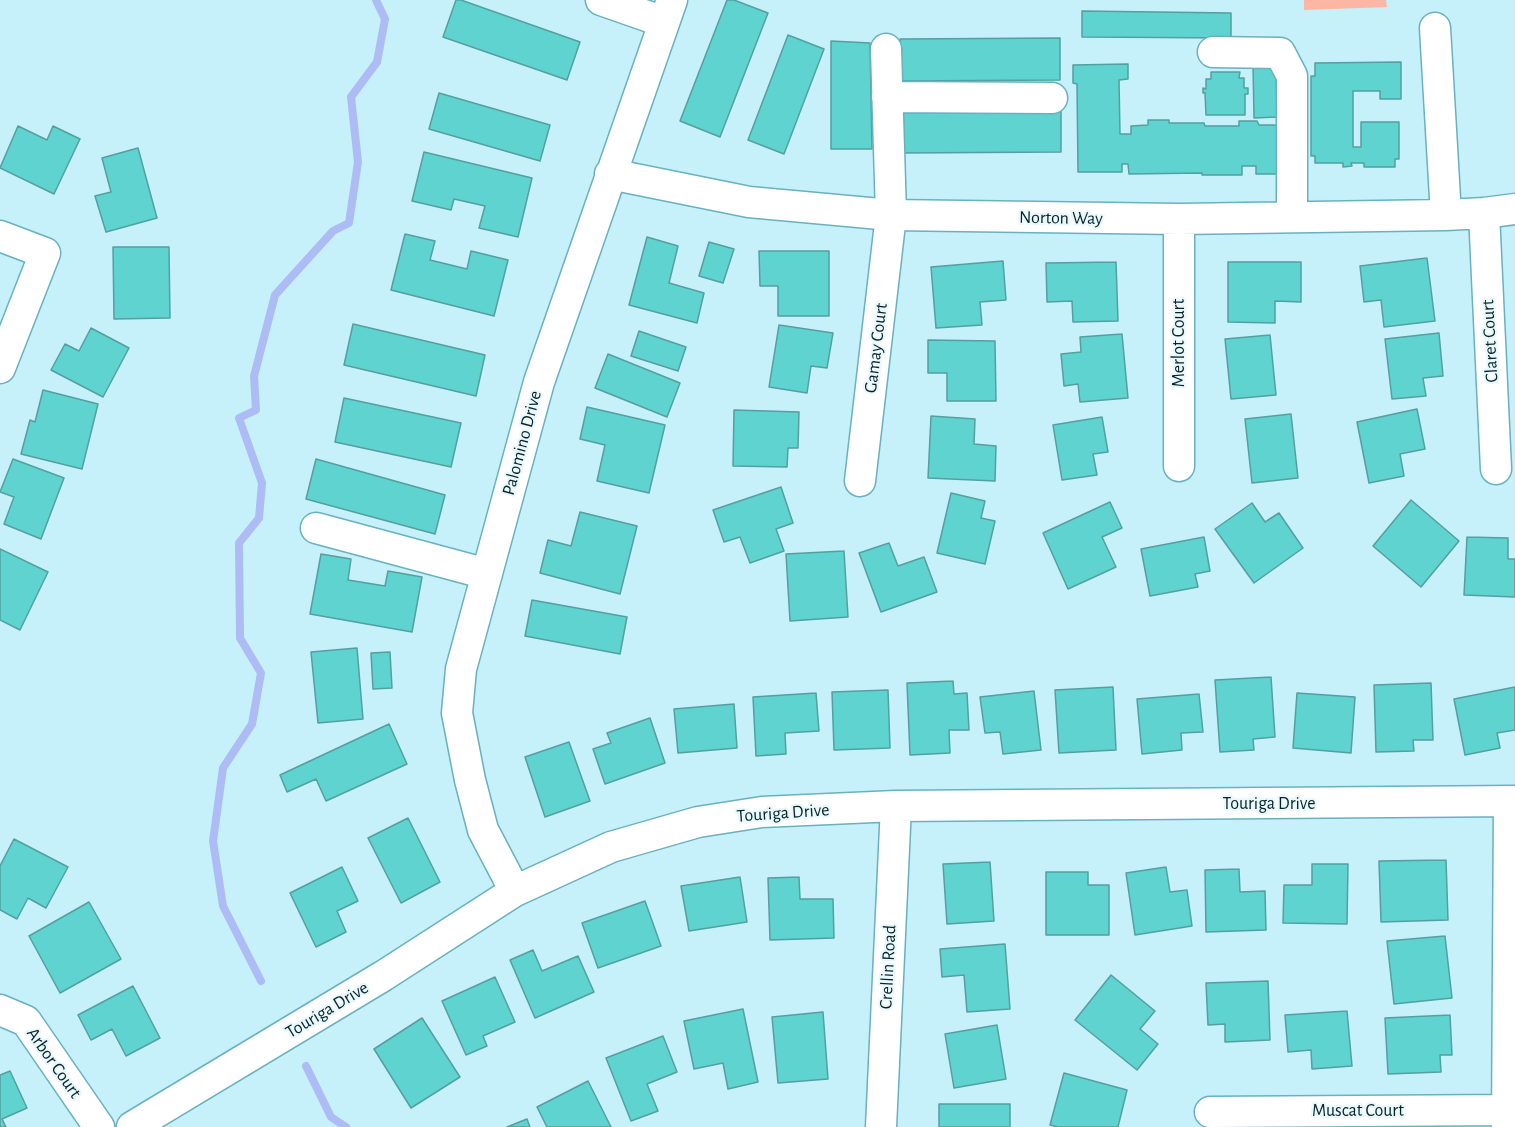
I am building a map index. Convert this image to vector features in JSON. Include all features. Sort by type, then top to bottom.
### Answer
[{"type":"street","points":[[601,0],[668,11]]},
{"type":"street","name":"Palomino Drive","points":[[515,891],[483,830],[470,780],[457,713],[461,669],[539,382],[668,11]]},
{"type":"street","points":[[1435,28],[1446,214]]},
{"type":"street","name":"Gamay Court","points":[[860,481],[891,215],[886,49]]},
{"type":"street","points":[[1213,52],[1280,53],[1292,76],[1292,217]]},
{"type":"street","points":[[887,96],[1052,98]]},
{"type":"street","name":"Norton Way","points":[[610,174],[749,202],[891,215],[1179,219],[1484,213],[1515,209]]},
{"type":"street","name":"Claret Court","points":[[1484,213],[1496,469]]},
{"type":"street","name":"Merlot Court","points":[[1179,219],[1179,466]]},
{"type":"street","points":[[0,236],[45,253],[0,368]]},
{"type":"street","points":[[316,528],[487,574]]},
{"type":"street","points":[[1507,1118],[1512,801]]},
{"type":"street","name":"Touriga Drive","points":[[132,1127],[383,976],[515,891],[611,847],[698,822],[762,812],[896,806],[1512,801]]},
{"type":"street","name":"Crellin Road","points":[[881,1127],[896,806]]},
{"type":"street","name":"Arbor Court","points":[[0,1010],[26,1022],[99,1127]]},
{"type":"street","name":"Muscat Court","points":[[1210,1112],[1507,1118]]},
{"type":"shaded area","points":[[1304,0],[1386,0],[1387,7],[1304,10]]},
{"type":"building","points":[[456,0],[580,42],[567,80],[443,37]]},
{"type":"building","points":[[727,0],[734,0],[768,13],[720,137],[680,121]]},
{"type":"building","points":[[1082,11],[1231,13],[1231,38],[1082,37]]},
{"type":"building","points":[[788,35],[824,49],[784,154],[748,140]]},
{"type":"building","points":[[1060,38],[1060,80],[900,81],[900,39]]},
{"type":"building","points":[[831,41],[870,43],[872,149],[831,149]]},
{"type":"building","points":[[1401,62],[1401,99],[1380,99],[1380,91],[1353,91],[1353,147],[1361,147],[1361,122],[1399,122],[1399,159],[1395,159],[1395,167],[1364,167],[1364,163],[1351,163],[1352,166],[1343,167],[1343,163],[1315,163],[1315,156],[1311,156],[1311,76],[1315,76],[1315,63]]},
{"type":"building","points":[[1128,64],[1128,79],[1119,80],[1120,134],[1131,134],[1131,126],[1148,125],[1148,120],[1169,120],[1169,123],[1204,123],[1205,126],[1239,126],[1239,121],[1257,121],[1259,125],[1277,125],[1281,174],[1256,174],[1256,166],[1242,166],[1242,175],[1129,174],[1128,164],[1122,164],[1122,172],[1078,172],[1077,84],[1073,83],[1073,65]]},
{"type":"building","points":[[1253,65],[1276,65],[1277,117],[1254,118]]},
{"type":"building","points":[[1211,72],[1240,72],[1239,78],[1244,78],[1244,88],[1248,88],[1248,94],[1245,94],[1245,115],[1206,115],[1203,88],[1206,89],[1206,79],[1211,79]]},
{"type":"building","points":[[439,93],[550,125],[540,161],[429,129]]},
{"type":"building","points":[[1061,110],[1061,152],[901,153],[901,111]]},
{"type":"building","points":[[18,126],[47,140],[53,126],[80,139],[54,194],[0,168]]},
{"type":"building","points":[[138,148],[157,218],[106,232],[95,196],[111,192],[102,158]]},
{"type":"building","points":[[424,152],[532,178],[518,237],[479,228],[485,206],[454,199],[451,210],[412,201]]},
{"type":"building","points":[[405,234],[435,241],[430,260],[467,269],[471,251],[508,260],[494,316],[391,290]]},
{"type":"building","points":[[647,237],[678,246],[669,283],[704,293],[697,323],[629,305]]},
{"type":"building","points":[[709,242],[734,249],[723,283],[699,276]]},
{"type":"building","points":[[113,247],[169,247],[170,318],[114,319]]},
{"type":"building","points":[[759,251],[829,251],[829,316],[778,316],[778,286],[760,286]]},
{"type":"building","points":[[1427,258],[1435,321],[1384,327],[1381,300],[1364,302],[1360,266]]},
{"type":"building","points":[[1003,261],[1006,300],[980,302],[982,325],[936,328],[931,267]]},
{"type":"building","points":[[1116,262],[1118,321],[1073,322],[1072,301],[1047,302],[1046,263]]},
{"type":"building","points":[[1228,262],[1301,262],[1301,302],[1275,301],[1275,323],[1228,322]]},
{"type":"building","points":[[353,324],[485,355],[476,396],[344,365]]},
{"type":"building","points":[[779,325],[833,333],[827,368],[811,366],[807,393],[769,387]]},
{"type":"building","points":[[91,328],[129,348],[103,397],[51,370],[65,344],[79,351]]},
{"type":"building","points":[[639,331],[686,347],[678,371],[631,356]]},
{"type":"building","points":[[1439,333],[1443,376],[1423,378],[1426,396],[1392,399],[1385,339]]},
{"type":"building","points":[[1122,334],[1128,398],[1080,402],[1078,384],[1064,386],[1061,354],[1081,352],[1080,337]]},
{"type":"building","points":[[1270,335],[1276,395],[1231,399],[1225,339]]},
{"type":"building","points":[[928,340],[995,341],[996,401],[947,401],[947,373],[928,373]]},
{"type":"building","points":[[608,354],[680,383],[667,417],[595,388]]},
{"type":"building","points":[[43,390],[98,404],[82,469],[21,454],[30,420],[35,422]]},
{"type":"building","points":[[344,398],[461,423],[451,467],[335,442]]},
{"type":"building","points":[[587,407],[665,425],[649,493],[597,481],[605,445],[580,439]]},
{"type":"building","points":[[1417,409],[1425,449],[1400,454],[1404,476],[1369,483],[1357,422]]},
{"type":"building","points":[[734,410],[799,412],[798,448],[788,448],[787,467],[733,466]]},
{"type":"building","points":[[1291,414],[1298,478],[1252,483],[1245,419]]},
{"type":"building","points":[[931,416],[975,419],[974,444],[996,446],[995,481],[928,478]]},
{"type":"building","points":[[1102,417],[1108,452],[1093,454],[1097,475],[1062,480],[1053,425]]},
{"type":"building","points":[[13,459],[64,478],[41,539],[4,524],[14,497],[0,492]]},
{"type":"building","points":[[316,459],[445,495],[435,534],[306,499]]},
{"type":"building","points":[[781,487],[793,523],[776,529],[784,551],[750,563],[740,537],[724,542],[713,510]]},
{"type":"building","points":[[951,493],[985,501],[981,518],[995,521],[985,564],[937,553]]},
{"type":"building","points":[[1411,500],[1459,541],[1421,587],[1373,546]]},
{"type":"building","points":[[1110,502],[1122,528],[1102,537],[1116,567],[1068,589],[1043,533]]},
{"type":"building","points":[[1252,503],[1265,522],[1279,513],[1303,548],[1254,583],[1215,529]]},
{"type":"building","points":[[580,512],[637,526],[620,594],[540,573],[548,540],[571,546]]},
{"type":"building","points":[[1204,537],[1210,571],[1195,574],[1198,587],[1150,596],[1141,549]]},
{"type":"building","points":[[1467,537],[1508,538],[1508,559],[1515,559],[1515,597],[1464,595]]},
{"type":"building","points":[[889,543],[898,566],[924,557],[937,592],[881,612],[859,553]]},
{"type":"building","points":[[0,549],[48,572],[20,630],[0,620]]},
{"type":"building","points":[[844,551],[848,617],[790,621],[786,554]]},
{"type":"building","points":[[321,554],[351,559],[348,580],[385,586],[388,571],[422,577],[412,632],[310,614]]},
{"type":"building","points":[[532,600],[627,617],[620,654],[525,636]]},
{"type":"building","points":[[357,648],[363,719],[318,723],[311,652]]},
{"type":"building","points":[[390,652],[392,688],[373,689],[371,653]]},
{"type":"building","points":[[1271,677],[1275,737],[1253,739],[1254,750],[1220,752],[1215,680]]},
{"type":"building","points":[[953,681],[954,694],[967,693],[969,730],[949,730],[950,753],[910,755],[907,683]]},
{"type":"building","points":[[1431,683],[1433,740],[1413,740],[1414,751],[1376,752],[1374,685]]},
{"type":"building","points":[[1113,687],[1116,750],[1059,753],[1055,690]]},
{"type":"building","points":[[1515,687],[1515,730],[1497,733],[1500,748],[1465,755],[1454,699]]},
{"type":"building","points":[[888,690],[890,748],[834,750],[832,692]]},
{"type":"building","points":[[1034,691],[1041,750],[1003,754],[1000,732],[985,733],[980,697]]},
{"type":"building","points":[[816,693],[819,731],[785,733],[786,754],[756,756],[753,697]]},
{"type":"building","points":[[1297,693],[1355,697],[1351,753],[1293,748]]},
{"type":"building","points":[[1199,694],[1203,732],[1181,733],[1182,750],[1142,754],[1137,699]]},
{"type":"building","points":[[734,704],[737,748],[678,753],[674,709]]},
{"type":"building","points":[[650,718],[665,763],[605,784],[593,749],[611,743],[607,733]]},
{"type":"building","points":[[389,724],[407,764],[326,801],[316,779],[287,792],[280,775]]},
{"type":"building","points":[[569,742],[590,801],[545,817],[525,757]]},
{"type":"building","points":[[408,818],[440,882],[401,903],[368,838]]},
{"type":"building","points":[[14,839],[68,867],[46,908],[28,898],[17,919],[0,910],[0,866]]},
{"type":"building","points":[[1446,860],[1448,920],[1381,922],[1379,861]]},
{"type":"building","points":[[990,862],[994,921],[947,924],[943,864]]},
{"type":"building","points":[[1312,864],[1348,864],[1347,924],[1283,923],[1284,885],[1312,885]]},
{"type":"building","points":[[342,867],[358,901],[337,911],[346,932],[316,947],[290,893]]},
{"type":"building","points":[[1166,867],[1170,892],[1187,890],[1192,926],[1135,935],[1126,873]]},
{"type":"building","points":[[1239,869],[1240,892],[1265,891],[1266,930],[1206,932],[1205,870]]},
{"type":"building","points":[[1046,872],[1088,872],[1088,885],[1109,885],[1109,935],[1046,935]]},
{"type":"building","points":[[740,877],[747,922],[689,931],[681,886]]},
{"type":"building","points":[[799,877],[800,899],[833,899],[834,938],[770,940],[768,878]]},
{"type":"building","points":[[645,901],[661,946],[598,968],[582,923]]},
{"type":"building","points":[[89,902],[121,959],[60,993],[29,936]]},
{"type":"building","points":[[1445,936],[1452,998],[1394,1004],[1387,941]]},
{"type":"building","points":[[1005,944],[1010,1009],[967,1012],[964,975],[942,977],[940,949]]},
{"type":"building","points":[[533,950],[542,971],[578,956],[594,992],[535,1018],[510,960]]},
{"type":"building","points":[[1111,975],[1155,1011],[1140,1029],[1158,1044],[1137,1070],[1075,1020]]},
{"type":"building","points":[[495,977],[515,1022],[483,1036],[487,1046],[466,1055],[442,1001]]},
{"type":"building","points":[[1268,981],[1270,1040],[1225,1042],[1225,1024],[1208,1025],[1206,983]]},
{"type":"building","points":[[133,986],[160,1038],[126,1056],[112,1029],[91,1040],[78,1015]]},
{"type":"building","points":[[743,1009],[758,1082],[728,1089],[723,1063],[694,1069],[684,1021]]},
{"type":"building","points":[[1347,1011],[1352,1066],[1312,1069],[1311,1050],[1288,1052],[1285,1015]]},
{"type":"building","points":[[823,1012],[828,1079],[778,1083],[772,1017]]},
{"type":"building","points":[[1450,1015],[1452,1055],[1440,1055],[1441,1072],[1388,1074],[1385,1018]]},
{"type":"building","points":[[422,1018],[460,1077],[411,1108],[374,1049]]},
{"type":"building","points":[[997,1025],[1006,1079],[954,1088],[945,1034]]},
{"type":"building","points":[[663,1036],[677,1072],[647,1084],[658,1111],[631,1121],[606,1058]]},
{"type":"building","points":[[10,1071],[27,1108],[2,1119],[6,1127],[0,1127],[0,1075]]},
{"type":"building","points":[[1064,1073],[1127,1090],[1118,1127],[1050,1125]]},
{"type":"building","points":[[588,1081],[611,1127],[547,1127],[537,1107]]},
{"type":"building","points":[[939,1104],[1010,1104],[1010,1127],[939,1127]]},
{"type":"building","points":[[527,1119],[530,1127],[507,1127]]},
{"type":"waterway","points":[[261,981],[223,906],[213,841],[223,768],[252,724],[261,673],[240,638],[239,543],[259,518],[262,483],[239,418],[256,410],[254,376],[275,295],[333,231],[349,223],[358,162],[351,97],[377,62],[385,19],[376,0]]},
{"type":"waterway","points":[[306,1066],[331,1117],[346,1127]]}]
